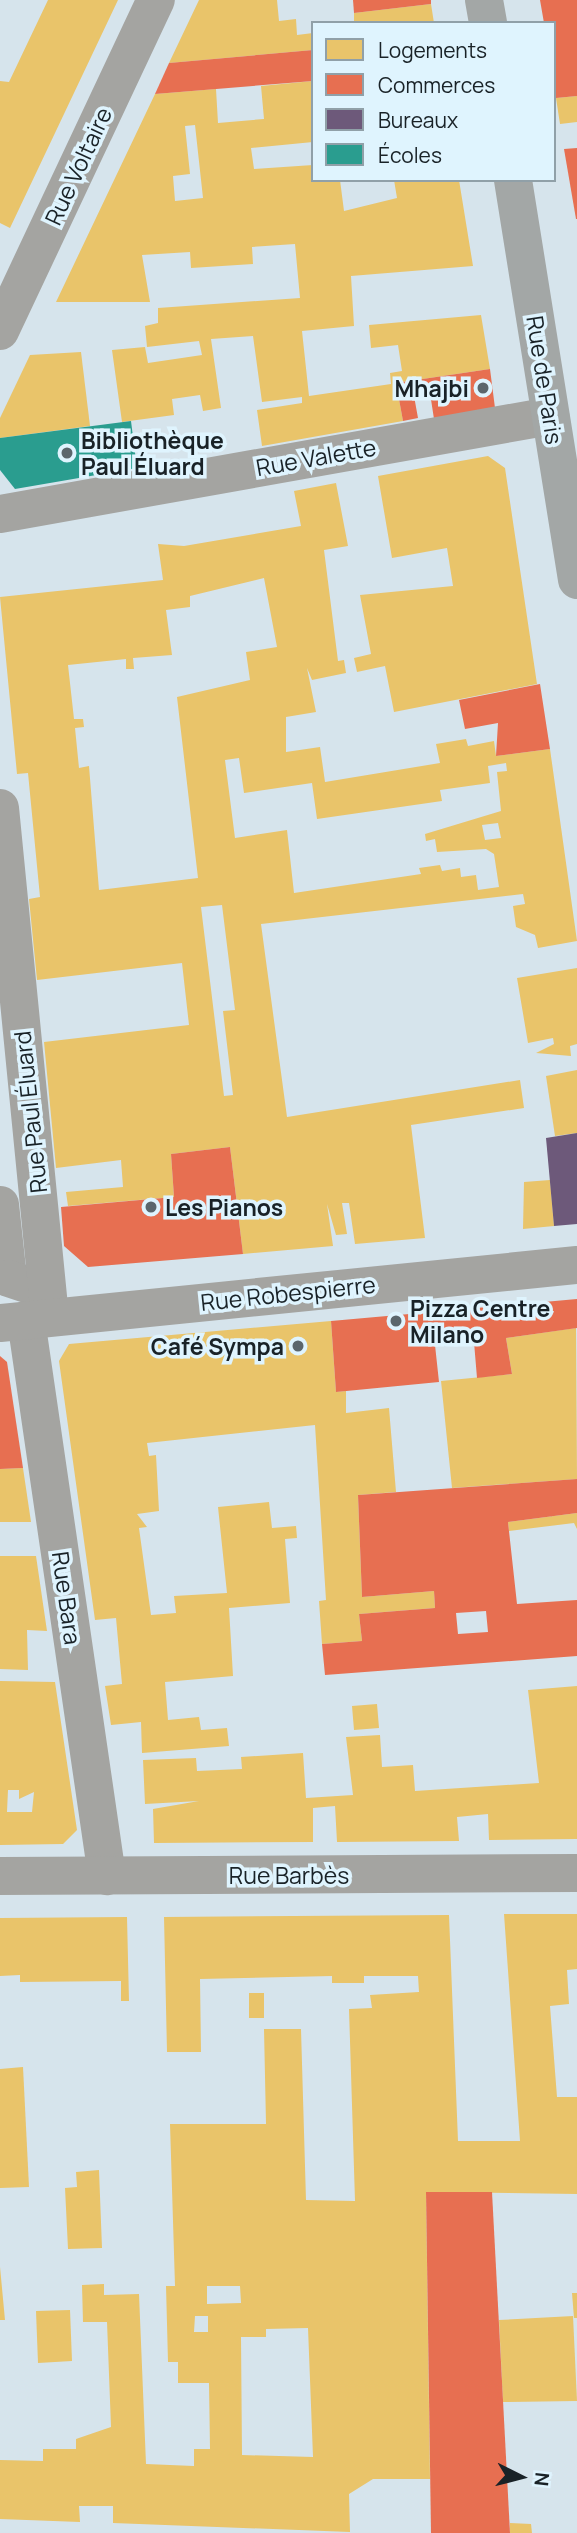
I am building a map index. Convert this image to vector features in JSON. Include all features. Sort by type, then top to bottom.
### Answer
[{"type":"main road","points":[[484,0],[488,21]]},
{"type":"main road","name":"Rue de Paris","points":[[513,182],[550,416],[568,472],[577,580]]},
{"type":"street","name":"Rue Voltaire","points":[[0,331],[156,0]]},
{"type":"street","name":"Rue Valette","points":[[0,514],[550,416]]},
{"type":"street","name":"Rue Paul Éluard","points":[[0,808],[31,1313]]},
{"type":"street","name":"Rue Paul Éluard","points":[[0,1204],[8,1278],[31,1313]]},
{"type":"street","name":"Rue Robespierre","points":[[31,1313],[577,1265]]},
{"type":"street","name":"Rue Bara","points":[[31,1313],[107,1876]]},
{"type":"street","name":"Rue Barbès","points":[[0,1876],[577,1872]]},
{"type":"building: Logements","points":[[48,0],[118,0],[10,228],[0,223],[0,81],[9,82]]},
{"type":"building: Logements","points":[[199,0],[277,0],[279,21],[296,19],[297,35],[311,33],[311,50],[169,63]]},
{"type":"building: Logements","points":[[431,4],[434,21],[354,21],[354,13]]},
{"type":"building: Logements","points":[[311,81],[311,142],[251,148],[254,169],[311,165],[311,182],[340,182],[344,211],[397,198],[394,182],[459,182],[473,266],[351,276],[354,326],[302,331],[309,396],[391,384],[390,373],[402,371],[398,345],[371,348],[369,325],[481,315],[490,369],[396,383],[403,421],[262,446],[257,410],[302,403],[302,397],[262,402],[253,336],[211,339],[221,408],[203,411],[200,395],[172,399],[174,415],[122,422],[112,350],[145,347],[148,363],[202,355],[199,341],[147,347],[145,326],[158,323],[158,308],[300,298],[295,244],[252,247],[253,264],[191,268],[190,252],[142,255],[150,302],[56,302],[155,94],[216,89],[218,123],[264,119],[261,86]],"holes":[[[195,125],[203,198],[175,201],[173,176],[190,174],[185,126]]]},
{"type":"building: Logements","points":[[577,96],[577,122],[560,124],[556,98]]},
{"type":"building: Logements","points":[[81,352],[90,426],[0,438],[0,418],[30,355]]},
{"type":"building: Logements","points":[[488,456],[505,468],[537,684],[394,712],[385,666],[357,672],[354,658],[371,654],[360,595],[453,586],[447,548],[392,558],[378,476]]},
{"type":"building: Logements","points":[[336,483],[348,546],[324,550],[338,661],[344,660],[346,673],[312,680],[307,668],[316,712],[286,717],[286,752],[320,747],[325,782],[440,763],[436,744],[466,739],[468,746],[494,741],[496,756],[550,749],[577,941],[538,948],[535,935],[516,927],[513,906],[525,904],[523,894],[261,924],[287,1117],[520,1080],[524,1108],[411,1125],[425,1238],[355,1244],[349,1203],[342,1203],[347,1234],[336,1235],[327,1204],[333,1246],[243,1254],[230,1147],[171,1154],[174,1197],[68,1206],[66,1192],[123,1187],[121,1160],[56,1168],[44,1042],[189,1025],[182,963],[37,980],[29,899],[40,897],[28,773],[17,774],[0,597],[163,580],[158,544],[184,546],[301,526],[294,491]],"holes":[[[264,578],[277,647],[246,652],[250,680],[177,697],[198,878],[99,890],[89,766],[79,768],[75,728],[84,727],[83,719],[74,719],[68,665],[126,659],[126,669],[134,669],[133,658],[172,655],[166,610],[190,607],[190,596]],[[239,758],[244,793],[312,783],[317,819],[442,801],[440,790],[490,783],[488,766],[506,763],[507,771],[497,772],[501,811],[425,834],[426,841],[435,839],[437,852],[486,849],[494,854],[499,887],[478,890],[476,875],[461,877],[460,868],[442,871],[440,865],[419,868],[421,874],[294,893],[287,830],[235,838],[225,760]],[[498,823],[501,838],[485,840],[482,825]],[[222,905],[235,1010],[223,1011],[233,1095],[224,1096],[201,907]]]},
{"type":"building: Logements","points":[[577,968],[577,1044],[570,1046],[571,1056],[536,1053],[554,1044],[553,1038],[528,1043],[517,978]]},
{"type":"building: Logements","points":[[577,1070],[577,1133],[555,1136],[546,1076]]},
{"type":"building: Logements","points":[[550,1180],[554,1226],[523,1229],[524,1182]]},
{"type":"building: Logements","points":[[331,1321],[336,1392],[346,1391],[346,1413],[389,1408],[396,1492],[358,1495],[362,1597],[434,1591],[435,1608],[359,1614],[362,1641],[322,1644],[319,1601],[326,1600],[315,1425],[147,1443],[149,1456],[156,1455],[159,1511],[137,1514],[147,1527],[139,1528],[151,1615],[176,1613],[174,1596],[227,1593],[218,1507],[269,1502],[272,1528],[296,1526],[297,1538],[285,1539],[290,1603],[229,1608],[233,1676],[165,1682],[168,1720],[199,1717],[201,1730],[227,1728],[229,1746],[142,1753],[141,1722],[111,1725],[105,1686],[122,1684],[116,1618],[95,1620],[59,1361],[69,1344]]},
{"type":"building: Logements","points":[[576,1328],[577,1479],[452,1488],[441,1381],[512,1374],[506,1338]]},
{"type":"building: Logements","points":[[23,1468],[31,1522],[0,1522],[0,1469]]},
{"type":"building: Logements","points":[[577,1513],[577,1529],[574,1523],[509,1531],[508,1522]]},
{"type":"building: Logements","points":[[0,1556],[36,1556],[47,1631],[27,1630],[28,1670],[0,1669]]},
{"type":"building: Logements","points":[[0,1681],[55,1682],[77,1830],[63,1844],[0,1845]],"holes":[[[8,1790],[19,1790],[19,1799],[34,1792],[32,1812],[7,1812]]]},
{"type":"building: Logements","points":[[577,1686],[577,1839],[489,1840],[488,1814],[457,1817],[459,1841],[337,1842],[335,1806],[313,1808],[313,1842],[154,1843],[153,1809],[199,1801],[145,1804],[143,1760],[196,1758],[197,1771],[242,1769],[241,1757],[303,1753],[306,1798],[353,1795],[346,1737],[380,1735],[382,1767],[413,1765],[415,1791],[539,1783],[528,1690]]},
{"type":"building: Logements","points":[[377,1704],[379,1728],[354,1730],[352,1706]]},
{"type":"building: Logements","points":[[504,1914],[577,1914],[577,1969],[567,1970],[569,2004],[550,2006],[557,2097],[577,2097],[577,2194],[426,2192],[430,2479],[373,2479],[349,2494],[350,2532],[113,2523],[113,2506],[79,2506],[80,2522],[0,2519],[0,2460],[43,2461],[43,2449],[76,2449],[76,2439],[111,2427],[107,2322],[83,2322],[82,2285],[104,2284],[104,2295],[139,2294],[146,2464],[194,2466],[194,2449],[210,2449],[209,2383],[178,2383],[178,2362],[168,2362],[166,2286],[175,2286],[170,2124],[266,2124],[264,2029],[301,2029],[306,2200],[355,2201],[349,2009],[372,2008],[370,1995],[419,1992],[418,1976],[364,1976],[364,1983],[332,1983],[332,1976],[200,1979],[201,2052],[167,2052],[164,1917],[449,1915],[458,2141],[520,2141]],"holes":[[[207,2286],[240,2286],[241,2303],[207,2304]],[[195,2316],[208,2316],[208,2332],[194,2332]],[[308,2328],[313,2457],[242,2455],[241,2337],[266,2337],[266,2329]]]},
{"type":"building: Logements","points":[[127,1917],[129,2001],[121,2001],[121,1981],[20,1982],[20,1975],[0,1976],[0,1918]]},
{"type":"building: Logements","points":[[249,1993],[264,1993],[264,2018],[249,2018]]},
{"type":"building: Logements","points":[[23,2067],[29,2187],[0,2188],[0,2069]]},
{"type":"building: Logements","points":[[99,2170],[102,2248],[68,2249],[65,2188],[77,2187],[76,2172]]},
{"type":"building: Logements","points":[[0,2267],[5,2320],[0,2320]]},
{"type":"building: Logements","points":[[572,2293],[577,2293],[577,2318],[574,2318]]},
{"type":"building: Logements","points":[[70,2310],[72,2361],[38,2363],[36,2311]]},
{"type":"building: Logements","points":[[573,2316],[577,2401],[503,2402],[499,2320]]},
{"type":"building: Logements","points":[[510,2523],[531,2524],[532,2533],[510,2533]]},
{"type":"building: Commerces","points":[[353,0],[431,0],[431,4],[354,13]]},
{"type":"building: Commerces","points":[[540,0],[577,0],[577,96],[556,98],[556,21],[544,21]]},
{"type":"building: Commerces","points":[[311,50],[311,81],[155,94],[169,63]]},
{"type":"building: Commerces","points":[[577,148],[577,219],[576,219],[564,149]]},
{"type":"building: Commerces","points":[[490,369],[495,408],[434,419],[430,393],[414,396],[418,418],[403,421],[396,383]]},
{"type":"building: Commerces","points":[[540,684],[550,749],[496,756],[498,723],[465,729],[459,700]]},
{"type":"building: Commerces","name":"Les Pianos","points":[[230,1147],[243,1254],[88,1267],[64,1246],[61,1207],[174,1197],[171,1154]]},
{"type":"building: Commerces","points":[[577,1299],[577,1328],[506,1338],[512,1374],[477,1378],[474,1342],[435,1345],[439,1382],[336,1392],[331,1321]]},
{"type":"building: Commerces","points":[[0,1356],[7,1362],[23,1468],[0,1469]]},
{"type":"building: Commerces","points":[[577,1479],[577,1513],[508,1522],[517,1604],[577,1600],[577,1656],[325,1675],[322,1644],[362,1641],[359,1614],[435,1608],[434,1591],[362,1597],[358,1495]],"holes":[[[486,1611],[488,1632],[458,1634],[456,1613]]]},
{"type":"building: Commerces","points":[[426,2192],[492,2192],[510,2533],[431,2533]]},
{"type":"building: Bureaux","points":[[577,1133],[577,1224],[554,1226],[546,1138]]},
{"type":"building: Écoles","name":"Bibliothèque Paul Éluard","points":[[131,421],[137,468],[15,489],[0,470],[0,438]]},
{"type":"place","name":"Mhajbi","points":[[483,388]]},
{"type":"place","name":"Bibliothèque Paul Éluard","points":[[67,453]]},
{"type":"place","name":"Les Pianos","points":[[151,1207]]},
{"type":"place","name":"Pizza Centre Milano","points":[[396,1321]]},
{"type":"place","name":"Café Sympa","points":[[298,1346]]}]
